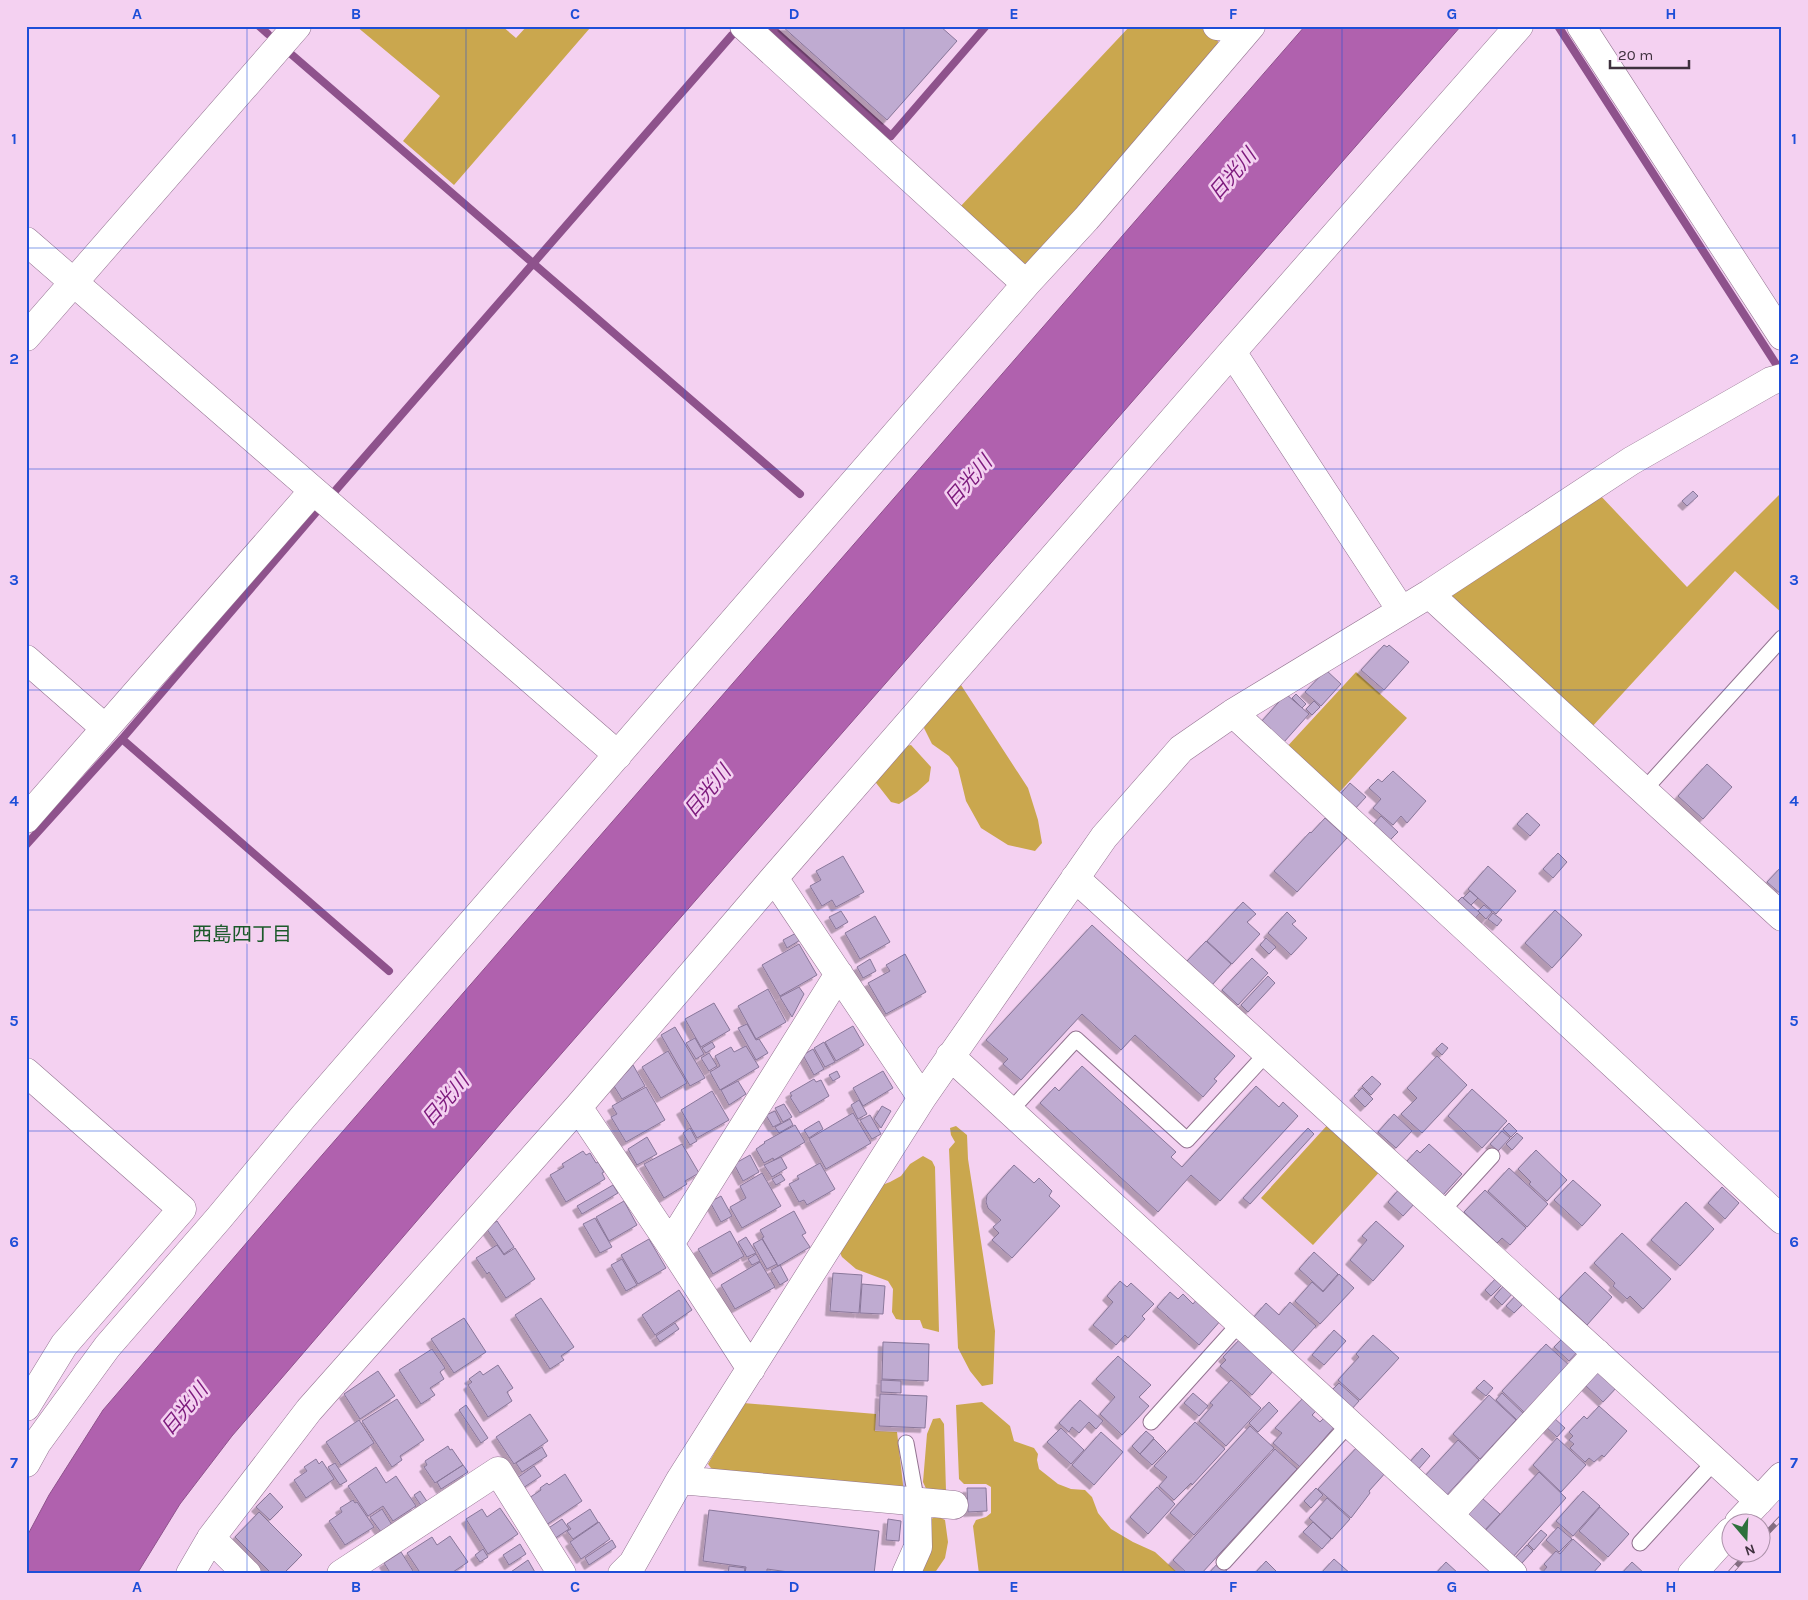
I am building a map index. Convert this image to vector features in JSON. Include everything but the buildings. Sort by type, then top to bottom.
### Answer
[{"type":"street","points":[[26,337],[297,26]]},
{"type":"street","points":[[744,26],[1026,284]]},
{"type":"street","points":[[1217,26],[1241,28],[1242,26]]},
{"type":"street","points":[[26,1463],[37,1443],[107,1348],[303,1117],[1026,284],[1086,219],[1251,26]]},
{"type":"street","points":[[190,1574],[211,1538],[309,1410],[578,1107],[774,878],[1519,26]]},
{"type":"street","points":[[1580,26],[1782,336]]},
{"type":"street","points":[[26,241],[618,755]]},
{"type":"street","points":[[1232,352],[1401,610]]},
{"type":"street","points":[[622,1574],[633,1562],[680,1480],[950,1056],[1104,837],[1182,749],[1233,713],[1429,594],[1631,461],[1771,381],[1782,378]]},
{"type":"street","points":[[26,819],[313,490]]},
{"type":"street","points":[[1429,594],[1782,917]]},
{"type":"street","points":[[26,659],[105,728]]},
{"type":"street","points":[[1233,713],[1782,1220]]},
{"type":"street","points":[[774,878],[922,1098]]},
{"type":"street","points":[[1075,878],[1759,1501]]},
{"type":"street","points":[[670,1244],[839,974]]},
{"type":"street","points":[[950,1056],[1449,1515],[1503,1571]]},
{"type":"street","points":[[26,1072],[182,1209],[64,1345],[26,1407]]},
{"type":"street","points":[[578,1107],[751,1369]]},
{"type":"street","points":[[1449,1515],[1597,1353]]},
{"type":"street","points":[[341,1574],[498,1471],[562,1574]]},
{"type":"street","points":[[1749,1512],[1782,1476]]},
{"type":"street","points":[[680,1480],[954,1505]]},
{"type":"street","points":[[906,1574],[918,1547],[917,1502]]},
{"type":"street","points":[[211,1538],[247,1574]]},
{"type":"street","points":[[1692,1574],[1720,1543]]},
{"type":"lane","points":[[1644,790],[1782,638]]},
{"type":"lane","points":[[1010,1111],[1076,1039],[1187,1140],[1267,1053]]},
{"type":"lane","points":[[1441,1212],[1492,1156]]},
{"type":"lane","points":[[1151,1422],[1240,1323]]},
{"type":"lane","points":[[1224,1562],[1349,1424]]},
{"type":"lane","points":[[906,1443],[917,1502]]},
{"type":"lane","points":[[1640,1543],[1715,1461]]},
{"type":"shaded area","points":[[356,26],[502,26],[516,38],[527,26],[588,26],[590,28],[454,185],[403,141],[440,96]]},
{"type":"shaded area","points":[[1130,26],[1201,26],[1218,41],[1216,59],[1042,261],[1025,264],[959,208]]},
{"type":"shaded area","points":[[1782,492],[1782,613],[1735,571],[1590,729],[1445,598],[1598,493],[1687,587]]},
{"type":"shaded area","points":[[1356,672],[1407,718],[1336,796],[1284,750]]},
{"type":"shaded area","points":[[961,685],[1028,788],[1038,820],[1042,843],[1035,851],[1008,845],[981,828],[966,801],[958,768],[949,756],[932,744],[924,728],[927,719]]},
{"type":"shaded area","points":[[911,745],[931,767],[929,781],[899,804],[891,802],[873,779],[901,747]]},
{"type":"shaded area","points":[[1331,1121],[1383,1168],[1313,1245],[1261,1198]]},
{"type":"shaded area","points":[[956,1126],[967,1135],[968,1159],[995,1331],[993,1384],[982,1386],[970,1371],[958,1348],[949,1149],[955,1142],[950,1128]]},
{"type":"shaded area","points":[[923,1156],[932,1161],[935,1167],[939,1332],[923,1328],[920,1320],[896,1319],[892,1312],[893,1289],[888,1281],[856,1269],[842,1257],[838,1249],[877,1187],[901,1176],[910,1164]]},
{"type":"shaded area","points":[[982,1402],[1010,1426],[1014,1441],[1034,1448],[1038,1454],[1039,1469],[1058,1484],[1071,1489],[1085,1490],[1092,1497],[1098,1513],[1111,1529],[1155,1552],[1179,1574],[979,1574],[973,1526],[976,1520],[986,1517],[991,1513],[991,1487],[986,1484],[964,1484],[959,1479],[956,1405]]},
{"type":"shaded area","points":[[743,1403],[876,1414],[875,1431],[897,1432],[904,1493],[716,1475],[708,1464]]},
{"type":"shaded area","points":[[940,1418],[944,1424],[946,1491],[928,1493],[923,1482],[927,1434],[933,1419]]},
{"type":"shaded area","points":[[937,1516],[945,1520],[948,1542],[945,1558],[934,1574],[918,1574],[925,1522]]},
{"type":"water","name":"日光川","points":[[1305,26],[1461,26],[513,1109],[232,1436],[180,1504],[137,1574],[26,1574],[26,1538],[49,1495],[103,1410],[303,1177]]},
{"type":"waterway","points":[[259,26],[268,34]]},
{"type":"waterway","points":[[769,26],[891,136],[986,26]]},
{"type":"waterway","points":[[1558,26],[1776,364]]},
{"type":"waterway","points":[[335,491],[732,35]]},
{"type":"waterway","points":[[291,54],[800,494]]},
{"type":"waterway","points":[[26,845],[122,739],[319,509]]},
{"type":"waterway","points":[[122,739],[389,971]]},
{"type":"railway","points":[[1770,1530],[1782,1517]]},
{"type":"railway","points":[[1729,1574],[1740,1562]]},
{"type":"district","name":"西島四丁目","points":[[242,934]]}]
